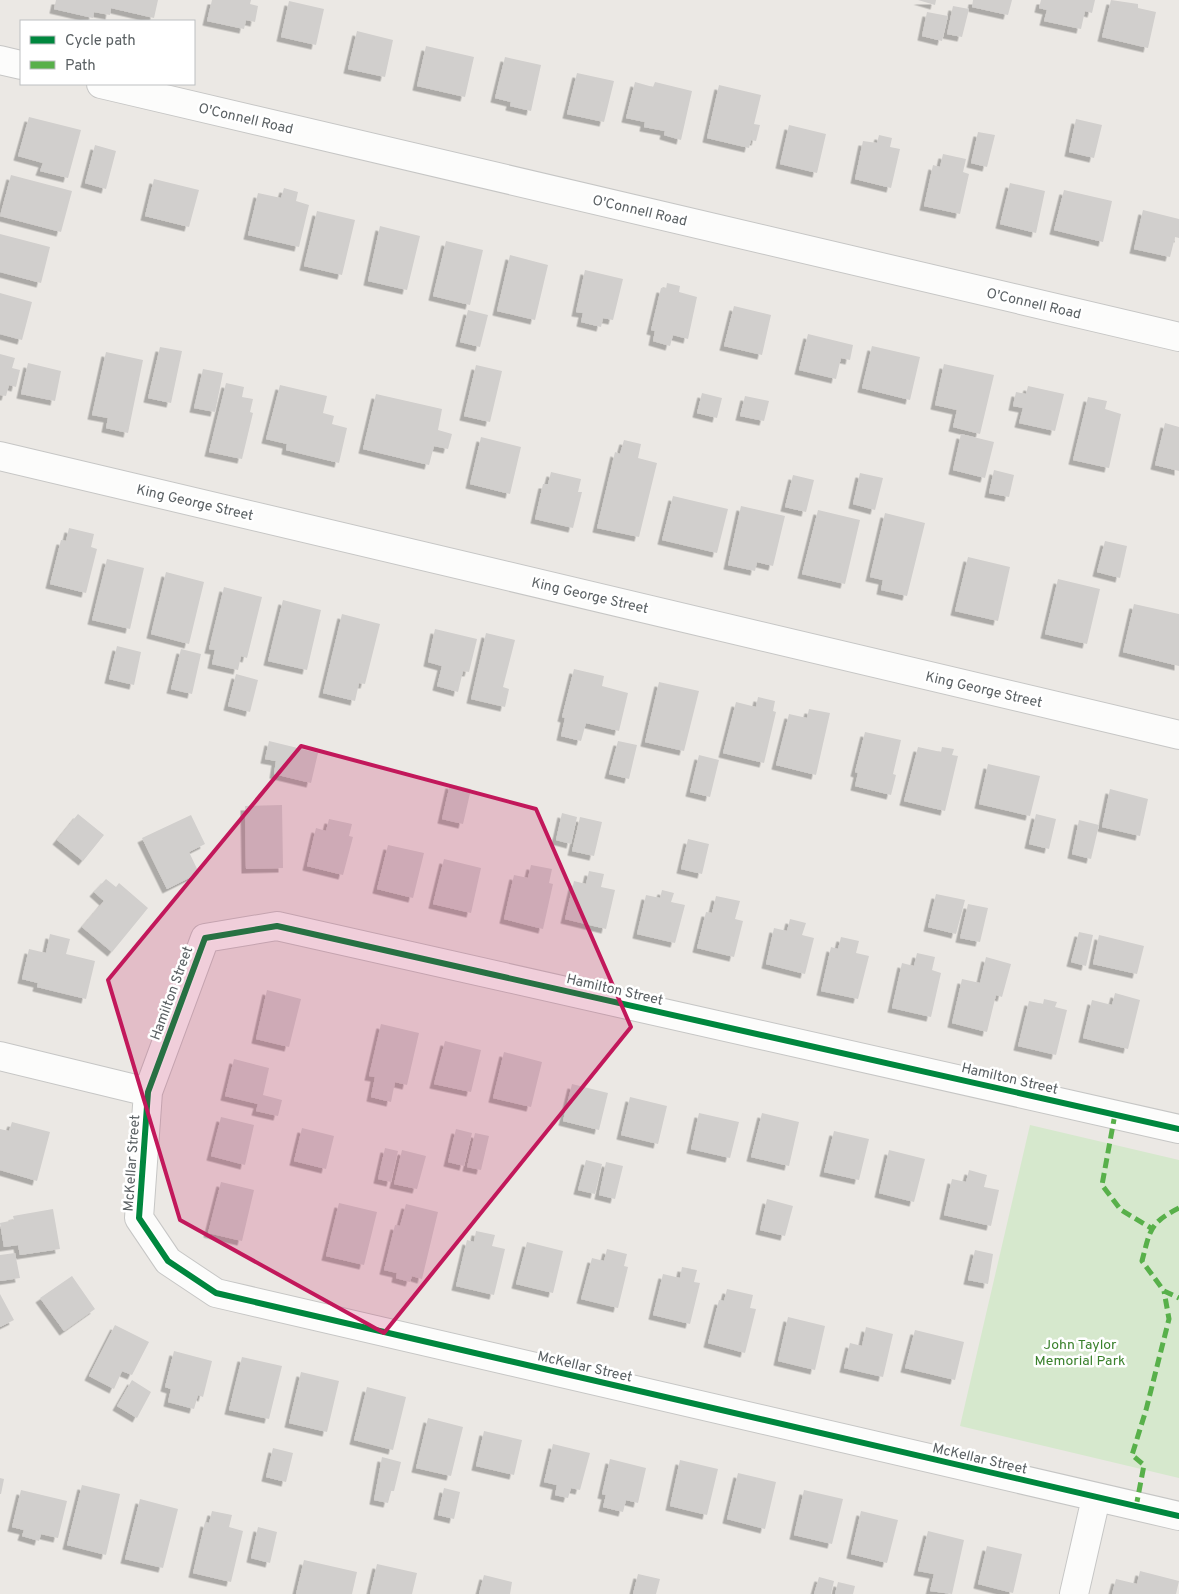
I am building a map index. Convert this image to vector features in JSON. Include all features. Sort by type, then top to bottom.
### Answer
[{"type":"street","points":[[0,60],[20,65]]},
{"type":"street","name":"O'Connell Road","points":[[105,85],[1179,336]]},
{"type":"street","name":"King George Street","points":[[0,456],[1179,735]]},
{"type":"street","name":"Hamilton Street","points":[[148,1092],[205,938],[277,926],[1177,1122]]},
{"type":"street","points":[[0,1056],[148,1092]]},
{"type":"street","name":"McKellar Street","points":[[148,1092],[139,1218],[168,1261],[216,1293],[1179,1516]]},
{"type":"street","points":[[1074,1594],[1096,1498]]},
{"type":"highlighted area","points":[[301,746],[536,809],[631,1027],[384,1333],[180,1220],[108,980]]},
{"type":"green space","name":"John Taylor Memorial Park","points":[[1030,1125],[1179,1160],[1179,1478],[960,1426]]},
{"type":"building","points":[[56,0],[158,0],[154,18],[111,8],[110,15],[94,12],[93,18],[54,9]]},
{"type":"building","points":[[212,0],[251,0],[250,4],[258,6],[255,22],[246,20],[244,29],[207,21]]},
{"type":"building","points":[[918,0],[936,0],[935,5]]},
{"type":"building","points":[[973,0],[1012,0],[1008,15],[972,7]]},
{"type":"building","points":[[1041,0],[1095,0],[1092,13],[1085,11],[1081,29],[1044,21],[1047,10],[1039,8]]},
{"type":"building","points":[[1111,0],[1138,4],[1138,8],[1156,12],[1148,48],[1102,37]]},
{"type":"building","points":[[289,1],[324,9],[316,45],[281,37]]},
{"type":"building","points":[[953,6],[969,9],[962,37],[947,34]]},
{"type":"building","points":[[927,12],[948,16],[942,41],[922,36]]},
{"type":"building","points":[[357,31],[393,40],[385,77],[348,69]]},
{"type":"building","points":[[426,46],[474,57],[465,97],[417,86]]},
{"type":"building","points":[[505,57],[541,65],[531,111],[510,106],[511,102],[495,98]]},
{"type":"building","points":[[577,73],[614,81],[604,122],[567,114]]},
{"type":"building","points":[[635,82],[653,87],[655,82],[692,91],[681,140],[664,135],[665,131],[644,127],[645,122],[626,118]]},
{"type":"building","points":[[719,85],[761,95],[754,124],[760,125],[756,141],[751,140],[749,148],[707,138]]},
{"type":"building","points":[[29,117],[81,130],[68,178],[40,171],[43,163],[18,156]]},
{"type":"building","points":[[1076,119],[1102,125],[1094,158],[1069,152]]},
{"type":"building","points":[[789,125],[826,134],[817,173],[780,164]]},
{"type":"building","points":[[978,132],[995,135],[987,167],[971,163]]},
{"type":"building","points":[[879,135],[892,138],[890,147],[900,149],[891,188],[855,179],[863,141],[877,143]]},
{"type":"building","points":[[95,145],[116,151],[106,189],[85,183]]},
{"type":"building","points":[[943,154],[966,159],[963,172],[969,174],[960,214],[924,206],[933,165],[940,167]]},
{"type":"building","points":[[11,175],[72,191],[61,232],[0,216]]},
{"type":"building","points":[[154,179],[199,190],[189,227],[145,216]]},
{"type":"building","points":[[1010,183],[1045,191],[1036,233],[1000,224]]},
{"type":"building","points":[[284,188],[298,192],[296,201],[309,205],[299,247],[248,235],[258,193],[281,198]]},
{"type":"building","points":[[1064,190],[1112,201],[1103,242],[1054,230]]},
{"type":"building","points":[[1143,210],[1179,219],[1179,238],[1175,237],[1170,257],[1134,249]]},
{"type":"building","points":[[317,211],[355,220],[342,275],[304,266]]},
{"type":"building","points":[[380,226],[420,236],[407,290],[368,281]]},
{"type":"building","points":[[0,234],[50,247],[41,283],[0,272]]},
{"type":"building","points":[[446,241],[483,250],[470,305],[433,296]]},
{"type":"building","points":[[510,255],[548,265],[535,320],[497,311]]},
{"type":"building","points":[[585,270],[623,279],[613,320],[603,318],[601,327],[581,322],[583,313],[576,312]]},
{"type":"building","points":[[667,283],[680,286],[679,292],[697,297],[688,339],[673,335],[670,346],[653,341],[655,331],[651,330],[661,288],[666,289]]},
{"type":"building","points":[[0,293],[32,302],[22,340],[0,334]]},
{"type":"building","points":[[734,306],[771,315],[762,355],[724,346]]},
{"type":"building","points":[[468,310],[488,315],[480,347],[460,342]]},
{"type":"building","points":[[808,334],[853,345],[850,360],[841,358],[836,379],[799,370]]},
{"type":"building","points":[[872,346],[920,357],[910,400],[862,388]]},
{"type":"building","points":[[160,347],[182,351],[171,403],[148,398]]},
{"type":"building","points":[[106,352],[143,360],[128,433],[106,428],[108,418],[92,415]]},
{"type":"building","points":[[0,354],[15,358],[12,368],[20,370],[16,387],[9,385],[6,396],[0,395]]},
{"type":"building","points":[[28,363],[61,371],[55,401],[21,394]]},
{"type":"building","points":[[944,364],[994,375],[980,434],[953,427],[957,410],[935,405]]},
{"type":"building","points":[[476,365],[502,371],[490,422],[464,416]]},
{"type":"building","points":[[203,369],[223,373],[215,412],[194,408]]},
{"type":"building","points":[[226,383],[244,387],[242,397],[253,399],[250,412],[253,413],[242,459],[209,452]]},
{"type":"building","points":[[280,385],[327,396],[323,413],[334,416],[332,424],[347,428],[339,463],[286,450],[287,444],[266,439]]},
{"type":"building","points":[[1028,386],[1064,394],[1055,431],[1019,423],[1023,408],[1013,406],[1016,392],[1026,394]]},
{"type":"building","points":[[702,393],[722,398],[717,418],[697,413]]},
{"type":"building","points":[[376,394],[442,409],[438,430],[452,434],[448,449],[434,446],[429,465],[363,449]]},
{"type":"building","points":[[745,396],[769,401],[764,421],[740,416]]},
{"type":"building","points":[[1088,397],[1107,401],[1105,409],[1121,414],[1109,468],[1073,460]]},
{"type":"building","points":[[1165,423],[1179,427],[1179,471],[1155,465]]},
{"type":"building","points":[[961,434],[994,442],[985,478],[953,470]]},
{"type":"building","points":[[481,437],[521,447],[510,494],[470,484]]},
{"type":"building","points":[[624,440],[641,444],[638,458],[657,463],[639,537],[597,528],[615,452],[620,454]]},
{"type":"building","points":[[994,470],[1014,475],[1009,497],[989,493]]},
{"type":"building","points":[[551,472],[581,479],[578,492],[582,492],[573,528],[535,519],[543,484],[548,484]]},
{"type":"building","points":[[860,473],[883,478],[875,510],[853,504]]},
{"type":"building","points":[[793,475],[814,480],[806,512],[785,507]]},
{"type":"building","points":[[673,496],[728,509],[717,553],[662,540]]},
{"type":"building","points":[[741,506],[785,516],[773,566],[757,562],[755,571],[728,565]]},
{"type":"building","points":[[818,510],[860,520],[845,584],[802,574]]},
{"type":"building","points":[[885,513],[925,523],[907,596],[881,590],[883,580],[870,577]]},
{"type":"building","points":[[69,528],[94,534],[91,547],[97,549],[86,593],[50,584],[61,540],[66,541]]},
{"type":"building","points":[[1105,541],[1127,546],[1120,578],[1097,572]]},
{"type":"building","points":[[968,557],[1010,567],[998,621],[955,611]]},
{"type":"building","points":[[107,559],[144,568],[130,629],[92,620]]},
{"type":"building","points":[[166,572],[204,582],[189,644],[151,634]]},
{"type":"building","points":[[1058,579],[1100,589],[1087,644],[1045,634]]},
{"type":"building","points":[[224,587],[262,597],[247,658],[241,656],[238,670],[212,664],[215,650],[209,649]]},
{"type":"building","points":[[283,600],[321,610],[307,670],[268,661]]},
{"type":"building","points":[[1134,604],[1179,614],[1179,666],[1123,652]]},
{"type":"building","points":[[342,614],[380,624],[365,684],[359,683],[355,701],[323,693]]},
{"type":"building","points":[[435,629],[477,639],[469,672],[463,671],[458,692],[437,686],[442,666],[428,662]]},
{"type":"building","points":[[486,633],[515,640],[503,687],[509,689],[505,707],[471,699]]},
{"type":"building","points":[[117,646],[141,652],[134,685],[109,679]]},
{"type":"building","points":[[181,649],[201,654],[192,694],[171,689]]},
{"type":"building","points":[[574,669],[604,676],[602,686],[628,693],[619,731],[586,723],[581,741],[561,736],[565,718],[562,717]]},
{"type":"building","points":[[236,674],[258,680],[250,712],[228,706]]},
{"type":"building","points":[[659,682],[699,691],[684,751],[645,742]]},
{"type":"building","points":[[758,697],[775,701],[773,711],[776,712],[764,763],[723,753],[736,702],[756,707]]},
{"type":"building","points":[[809,709],[830,713],[816,775],[776,765],[789,714],[807,718]]},
{"type":"building","points":[[865,732],[901,740],[893,774],[896,775],[891,795],[855,786],[858,773],[855,772]]},
{"type":"building","points":[[269,741],[318,753],[311,783],[274,774],[276,761],[265,759]]},
{"type":"building","points":[[618,741],[637,745],[629,779],[609,774]]},
{"type":"building","points":[[918,747],[941,752],[942,747],[954,749],[952,755],[958,756],[945,811],[904,801]]},
{"type":"building","points":[[699,755],[719,760],[710,797],[690,792]]},
{"type":"building","points":[[988,764],[1040,776],[1030,816],[979,804]]},
{"type":"building","points":[[450,784],[471,789],[463,824],[442,819]]},
{"type":"building","points":[[1110,789],[1148,799],[1140,836],[1102,827]]},
{"type":"building","points":[[282,805],[283,868],[246,869],[245,806]]},
{"type":"building","points":[[562,813],[577,817],[571,844],[556,840]]},
{"type":"building","points":[[78,814],[104,835],[83,861],[57,840]]},
{"type":"building","points":[[1036,814],[1056,819],[1049,849],[1029,844]]},
{"type":"building","points":[[191,815],[205,844],[189,852],[199,873],[167,889],[142,838]]},
{"type":"building","points":[[580,817],[602,822],[594,856],[572,851]]},
{"type":"building","points":[[329,819],[352,824],[349,836],[353,837],[343,875],[307,866],[316,828],[326,831]]},
{"type":"building","points":[[1079,820],[1099,825],[1091,859],[1072,854]]},
{"type":"building","points":[[688,839],[709,844],[702,874],[681,869]]},
{"type":"building","points":[[388,845],[424,853],[413,898],[377,889]]},
{"type":"building","points":[[444,859],[481,868],[471,913],[433,904]]},
{"type":"building","points":[[531,865],[552,869],[549,883],[553,884],[543,929],[504,919],[514,875],[528,878]]},
{"type":"building","points":[[589,871],[604,874],[601,887],[615,890],[606,929],[565,919],[574,881],[586,884]]},
{"type":"building","points":[[106,879],[116,887],[119,883],[148,908],[112,952],[82,927],[104,901],[94,892]]},
{"type":"building","points":[[662,890],[674,893],[671,902],[685,905],[675,943],[637,934],[646,895],[660,898]]},
{"type":"building","points":[[936,894],[965,900],[956,934],[928,927]]},
{"type":"building","points":[[716,896],[740,901],[735,919],[743,921],[734,957],[697,948],[706,912],[712,913]]},
{"type":"building","points":[[968,904],[988,908],[980,942],[960,938]]},
{"type":"building","points":[[790,919],[806,923],[802,935],[814,938],[805,974],[766,964],[774,928],[787,931]]},
{"type":"building","points":[[1079,932],[1093,935],[1086,966],[1071,962]]},
{"type":"building","points":[[50,934],[70,939],[66,954],[95,961],[86,999],[37,987],[38,983],[22,979],[29,949],[46,953]]},
{"type":"building","points":[[1099,935],[1144,946],[1137,974],[1093,964]]},
{"type":"building","points":[[841,937],[859,941],[856,953],[869,956],[858,999],[821,991],[831,947],[838,949]]},
{"type":"building","points":[[917,953],[935,957],[932,970],[941,973],[931,1017],[892,1008],[902,963],[914,966]]},
{"type":"building","points":[[986,957],[1011,964],[1002,997],[996,995],[987,1032],[952,1023],[962,979],[980,983]]},
{"type":"building","points":[[267,990],[301,999],[289,1047],[256,1039]]},
{"type":"building","points":[[1115,993],[1140,1000],[1128,1049],[1083,1038],[1092,1000],[1112,1005]]},
{"type":"building","points":[[1044,999],[1057,1002],[1055,1007],[1067,1010],[1056,1055],[1018,1046],[1029,1001],[1043,1004]]},
{"type":"building","points":[[381,1024],[419,1033],[407,1085],[395,1082],[391,1102],[371,1097],[375,1077],[369,1076]]},
{"type":"building","points":[[445,1041],[481,1050],[471,1092],[434,1084]]},
{"type":"building","points":[[504,1052],[542,1062],[531,1107],[493,1098]]},
{"type":"building","points":[[234,1059],[269,1068],[263,1095],[282,1100],[278,1116],[256,1111],[258,1104],[225,1096]]},
{"type":"building","points":[[572,1084],[608,1093],[599,1130],[563,1121]]},
{"type":"building","points":[[630,1097],[667,1106],[658,1144],[621,1135]]},
{"type":"building","points":[[699,1113],[739,1122],[730,1158],[691,1149]]},
{"type":"building","points":[[762,1113],[799,1122],[789,1166],[751,1157]]},
{"type":"building","points":[[221,1117],[254,1125],[245,1165],[211,1156]]},
{"type":"building","points":[[12,1122],[50,1132],[37,1181],[0,1170],[0,1129],[9,1131]]},
{"type":"building","points":[[302,1128],[334,1136],[326,1169],[294,1161]]},
{"type":"building","points":[[456,1129],[472,1133],[464,1166],[448,1162]]},
{"type":"building","points":[[834,1131],[869,1139],[859,1180],[824,1172]]},
{"type":"building","points":[[475,1133],[489,1136],[481,1170],[467,1167]]},
{"type":"building","points":[[385,1148],[398,1151],[391,1182],[378,1179]]},
{"type":"building","points":[[402,1150],[426,1156],[417,1189],[394,1184]]},
{"type":"building","points":[[889,1150],[925,1159],[914,1202],[879,1193]]},
{"type":"building","points":[[586,1160],[602,1164],[595,1194],[578,1190]]},
{"type":"building","points":[[606,1162],[623,1166],[615,1199],[599,1195]]},
{"type":"building","points":[[969,1170],[987,1175],[984,1187],[999,1190],[991,1226],[944,1215],[952,1179],[966,1182]]},
{"type":"building","points":[[221,1182],[254,1190],[242,1241],[208,1233]]},
{"type":"building","points":[[767,1199],[793,1206],[785,1236],[760,1230]]},
{"type":"building","points":[[339,1203],[377,1212],[364,1265],[326,1256]]},
{"type":"building","points":[[406,1204],[438,1212],[422,1279],[412,1276],[410,1282],[396,1278],[397,1273],[384,1270],[395,1225],[400,1226]]},
{"type":"building","points":[[53,1209],[60,1249],[20,1255],[18,1245],[4,1247],[0,1223],[14,1220],[13,1216]]},
{"type":"building","points":[[476,1231],[495,1235],[492,1246],[505,1249],[494,1295],[456,1286],[467,1240],[474,1242]]},
{"type":"building","points":[[527,1242],[563,1251],[553,1293],[516,1284]]},
{"type":"building","points":[[607,1249],[627,1254],[624,1266],[628,1267],[618,1308],[581,1299],[592,1258],[604,1261]]},
{"type":"building","points":[[975,1250],[993,1254],[988,1284],[968,1280]]},
{"type":"building","points":[[15,1253],[20,1278],[0,1281],[0,1255]]},
{"type":"building","points":[[682,1267],[697,1270],[694,1282],[700,1283],[690,1324],[653,1315],[663,1274],[680,1278]]},
{"type":"building","points":[[72,1276],[95,1309],[64,1331],[40,1298]]},
{"type":"building","points":[[727,1289],[753,1295],[750,1308],[756,1309],[745,1353],[708,1343],[719,1300],[724,1301]]},
{"type":"building","points":[[0,1294],[14,1320],[0,1327]]},
{"type":"building","points":[[788,1317],[825,1326],[815,1370],[778,1361]]},
{"type":"building","points":[[115,1325],[149,1342],[132,1375],[122,1371],[114,1389],[89,1376]]},
{"type":"building","points":[[866,1327],[893,1334],[883,1377],[844,1368],[850,1343],[862,1346]]},
{"type":"building","points":[[915,1330],[964,1342],[955,1380],[905,1368]]},
{"type":"building","points":[[174,1351],[212,1361],[203,1397],[198,1395],[194,1409],[168,1402],[171,1389],[165,1387]]},
{"type":"building","points":[[242,1357],[282,1366],[269,1419],[229,1410]]},
{"type":"building","points":[[301,1372],[339,1381],[327,1432],[289,1423]]},
{"type":"building","points":[[132,1380],[151,1392],[137,1418],[117,1406]]},
{"type":"building","points":[[367,1387],[406,1397],[393,1450],[354,1440]]},
{"type":"building","points":[[428,1418],[463,1427],[451,1476],[416,1468]]},
{"type":"building","points":[[484,1431],[522,1440],[514,1475],[476,1466]]},
{"type":"building","points":[[553,1444],[590,1453],[580,1490],[571,1488],[568,1498],[555,1495],[557,1485],[544,1482]]},
{"type":"building","points":[[273,1448],[293,1453],[286,1482],[266,1477]]},
{"type":"building","points":[[382,1457],[401,1462],[394,1491],[391,1491],[388,1503],[374,1500]]},
{"type":"building","points":[[610,1459],[646,1468],[638,1503],[626,1500],[623,1512],[603,1507],[606,1495],[602,1494]]},
{"type":"building","points":[[680,1460],[718,1469],[707,1515],[670,1506]]},
{"type":"building","points":[[738,1473],[776,1482],[765,1529],[727,1519]]},
{"type":"building","points":[[0,1478],[4,1479],[1,1494],[0,1494]]},
{"type":"building","points":[[82,1485],[120,1494],[106,1555],[67,1545]]},
{"type":"building","points":[[444,1488],[460,1492],[454,1519],[438,1515]]},
{"type":"building","points":[[21,1490],[67,1501],[58,1538],[41,1534],[39,1541],[22,1536],[24,1530],[12,1527]]},
{"type":"building","points":[[804,1490],[843,1499],[832,1544],[794,1535]]},
{"type":"building","points":[[140,1499],[178,1509],[163,1568],[125,1559]]},
{"type":"building","points":[[212,1511],[232,1515],[229,1527],[243,1531],[231,1582],[193,1573],[205,1522],[209,1523]]},
{"type":"building","points":[[861,1511],[898,1520],[887,1563],[851,1554]]},
{"type":"building","points":[[258,1527],[277,1532],[270,1563],[251,1558]]},
{"type":"building","points":[[928,1531],[964,1540],[952,1594],[930,1591],[934,1574],[918,1571]]},
{"type":"building","points":[[987,1546],[1022,1554],[1013,1593],[978,1584]]},
{"type":"building","points":[[304,1560],[357,1572],[352,1594],[296,1594]]},
{"type":"building","points":[[377,1564],[417,1573],[412,1594],[370,1594]]},
{"type":"building","points":[[1140,1571],[1179,1581],[1176,1594],[1112,1594],[1116,1579],[1137,1584]]},
{"type":"building","points":[[638,1574],[660,1579],[656,1594],[633,1594]]},
{"type":"building","points":[[484,1575],[512,1582],[510,1594],[479,1594]]},
{"type":"building","points":[[819,1577],[834,1581],[831,1594],[814,1594]]},
{"type":"building","points":[[838,1582],[855,1586],[853,1594],[835,1594]]},
{"type":"marked path","points":[[1115,1114],[1102,1185],[1121,1210],[1151,1228]]},
{"type":"marked path","points":[[1179,1208],[1156,1223],[1149,1235],[1142,1261],[1164,1291],[1179,1298]]},
{"type":"marked path","points":[[1136,1507],[1144,1465],[1132,1455],[1146,1410],[1169,1319],[1164,1291]]},
{"type":"cycle path","points":[[1179,1129],[277,926],[205,938],[148,1092],[139,1218],[168,1261],[216,1293],[1179,1516]]}]
